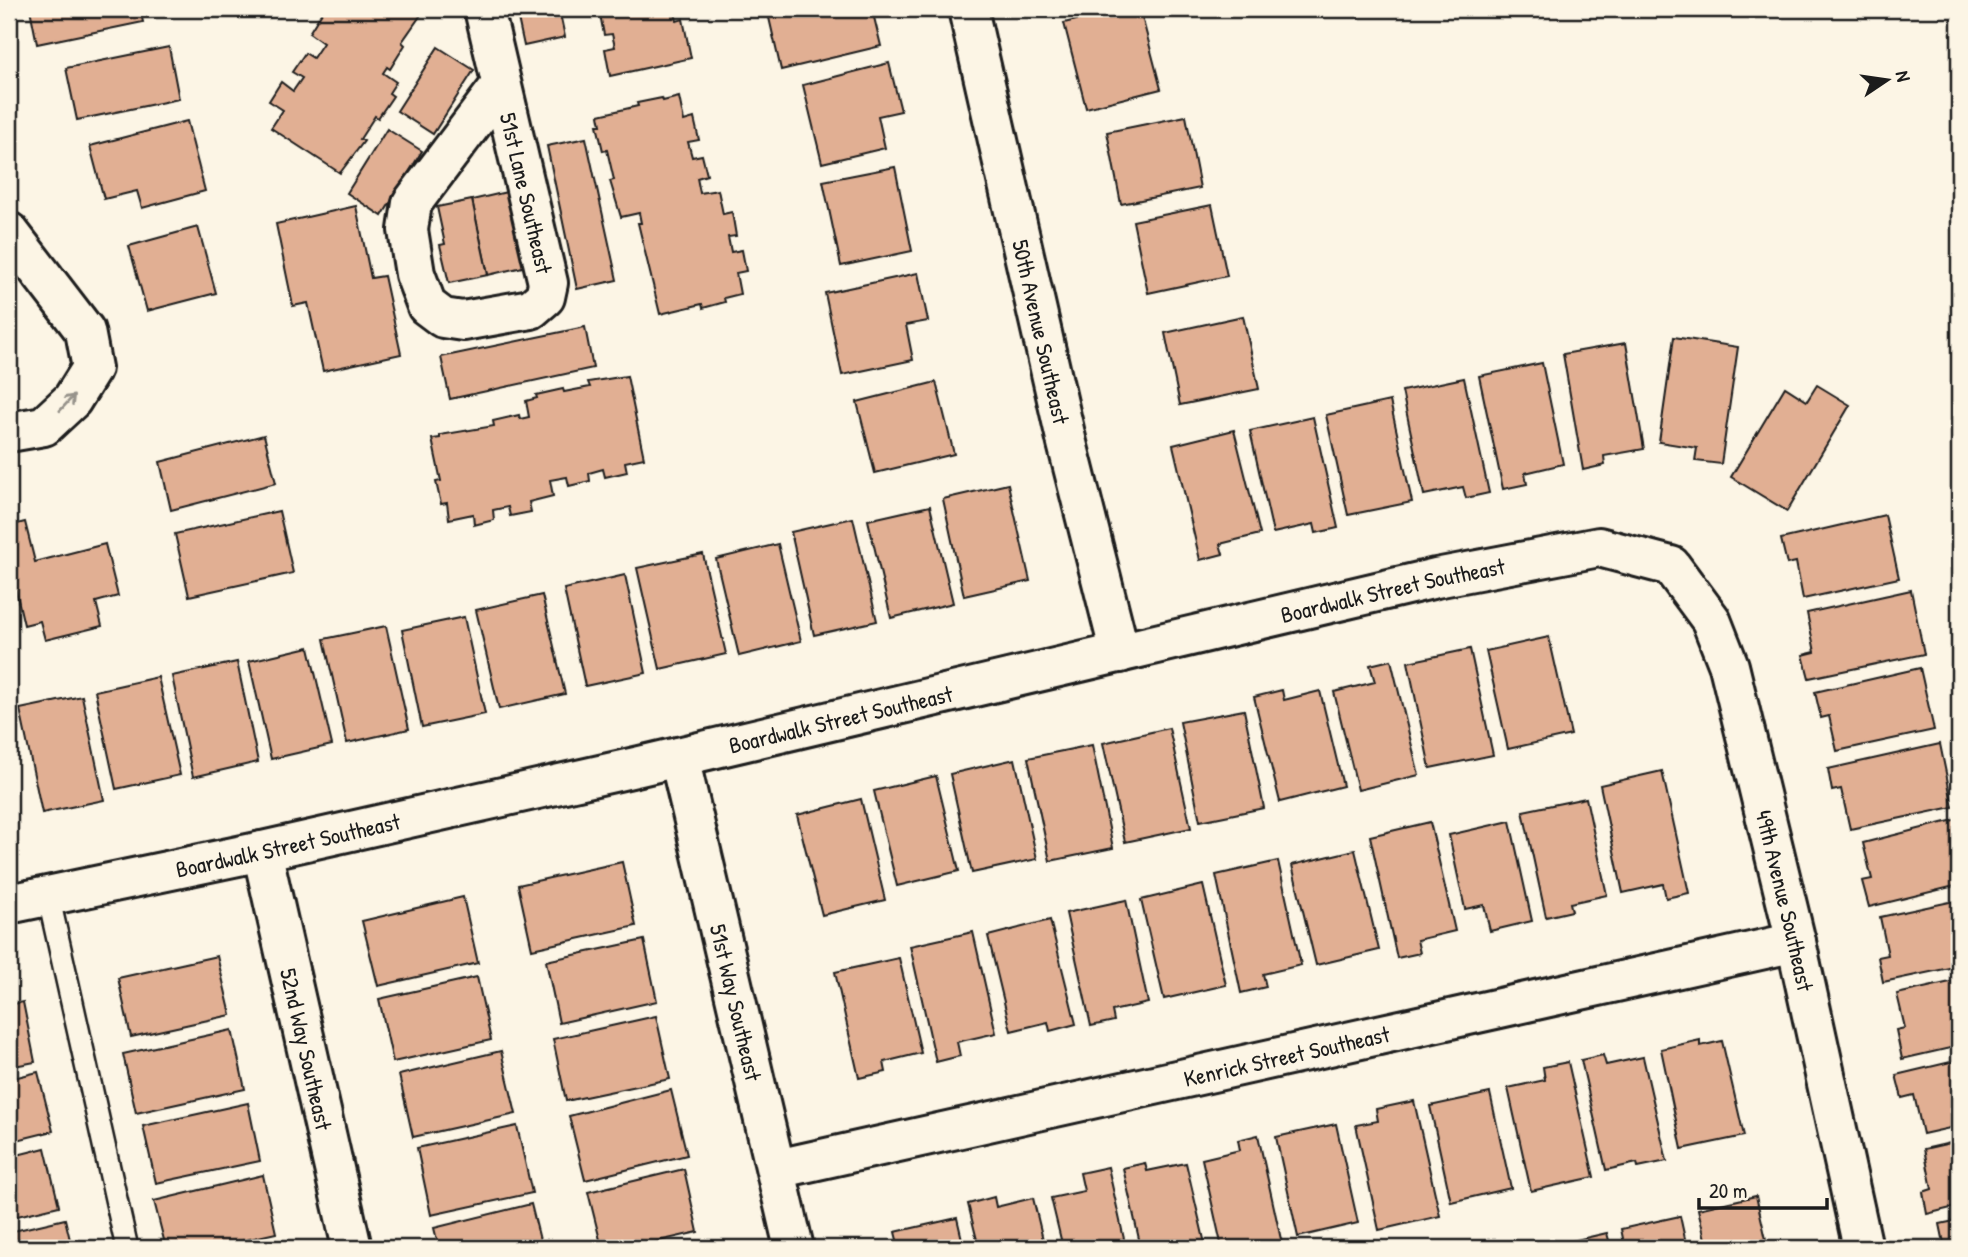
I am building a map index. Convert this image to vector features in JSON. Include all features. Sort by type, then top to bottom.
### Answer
[{"type":"street","name":"51st Lane Southeast","points":[[484,9],[548,283],[545,297],[531,309],[463,321],[443,318],[427,306],[415,274],[408,230],[412,202],[501,85]]},
{"type":"street","name":"50th Avenue Southeast","points":[[968,9],[1068,443],[1120,653]]},
{"type":"street","points":[[9,232],[85,331],[92,368],[72,400],[44,426],[9,432]]},
{"type":"street","name":"Boardwalk Street Southeast","points":[[9,904],[679,757],[1436,578],[1599,547],[1671,566]]},
{"type":"street","name":"49th Avenue Southeast","points":[[1671,566],[1711,620],[1729,666],[1796,942],[1863,1248]]},
{"type":"street","name":"51st Way Southeast","points":[[679,757],[794,1248]]},
{"type":"street","name":"52nd Way Southeast","points":[[262,850],[352,1248]]},
{"type":"street","name":"Kenrick Street Southeast","points":[[777,1169],[1796,942]]},
{"type":"lane","points":[[48,895],[127,1248]]},
{"type":"building","points":[[30,9],[140,9],[143,22],[37,44]]},
{"type":"building","points":[[317,9],[425,9],[402,42],[405,45],[390,69],[387,67],[383,73],[396,82],[389,93],[393,96],[378,118],[375,116],[360,139],[364,141],[340,173],[271,128],[283,110],[269,101],[281,82],[293,91],[302,78],[292,72],[305,53],[313,58],[323,43],[309,33],[322,12]]},
{"type":"building","points":[[516,9],[559,9],[565,37],[524,46]]},
{"type":"building","points":[[599,9],[674,9],[677,21],[683,19],[691,58],[610,76],[605,49],[615,47],[612,34],[604,35]]},
{"type":"building","points":[[767,9],[872,9],[881,46],[781,70]]},
{"type":"building","points":[[1122,9],[1140,9],[1161,89],[1086,108],[1064,23]]},
{"type":"building","points":[[169,47],[179,99],[77,120],[66,68]]},
{"type":"building","points":[[438,47],[474,70],[433,134],[397,111]]},
{"type":"building","points":[[889,63],[901,111],[878,116],[885,148],[822,163],[803,85]]},
{"type":"building","points":[[679,97],[684,121],[694,118],[699,140],[688,142],[692,157],[702,155],[707,175],[697,178],[700,193],[718,190],[723,214],[732,212],[736,236],[728,237],[731,252],[742,250],[746,271],[736,273],[740,294],[724,298],[725,302],[703,308],[702,304],[660,314],[638,223],[641,223],[639,213],[621,217],[610,181],[614,180],[607,150],[603,151],[597,125],[601,125],[599,115],[638,106],[637,103]]},
{"type":"building","points":[[1186,116],[1200,188],[1121,204],[1107,132]]},
{"type":"building","points":[[187,121],[205,191],[142,208],[137,191],[104,199],[90,146]]},
{"type":"building","points":[[387,129],[422,151],[382,216],[347,193]]},
{"type":"building","points":[[586,138],[617,280],[577,289],[547,146]]},
{"type":"building","points":[[895,167],[912,251],[841,266],[823,181]]},
{"type":"building","points":[[511,191],[527,266],[488,275],[472,200]]},
{"type":"building","points":[[472,200],[488,275],[449,283],[440,245],[445,244],[437,207]]},
{"type":"building","points":[[1212,205],[1227,276],[1148,293],[1133,221]]},
{"type":"building","points":[[356,206],[371,278],[384,276],[401,354],[323,371],[308,303],[293,306],[276,224]]},
{"type":"building","points":[[198,227],[216,293],[147,311],[129,246]]},
{"type":"building","points":[[918,273],[928,321],[906,325],[913,360],[842,375],[825,293]]},
{"type":"building","points":[[1243,316],[1259,389],[1180,405],[1165,333]]},
{"type":"building","points":[[585,327],[593,368],[450,399],[441,357]]},
{"type":"building","points":[[1674,337],[1738,347],[1721,464],[1695,461],[1697,448],[1659,442]]},
{"type":"building","points":[[1626,343],[1644,449],[1604,456],[1605,465],[1583,470],[1563,354]]},
{"type":"building","points":[[1542,363],[1563,464],[1525,473],[1527,484],[1503,489],[1479,376]]},
{"type":"building","points":[[627,376],[644,458],[625,462],[627,472],[605,477],[603,469],[589,473],[590,481],[569,486],[567,477],[550,480],[553,496],[529,502],[531,512],[510,516],[508,507],[493,510],[494,520],[474,525],[473,514],[449,519],[447,503],[441,504],[436,482],[441,481],[432,439],[440,438],[440,435],[494,426],[493,421],[519,415],[520,419],[529,417],[526,401],[537,398],[536,395],[590,387],[588,382]]},
{"type":"building","points":[[1464,378],[1489,493],[1466,498],[1463,487],[1424,495],[1402,391]]},
{"type":"building","points":[[936,382],[954,454],[875,473],[857,402]]},
{"type":"building","points":[[1817,385],[1850,405],[1787,511],[1731,477],[1785,387],[1807,401]]},
{"type":"building","points":[[1390,401],[1412,502],[1348,515],[1326,415]]},
{"type":"building","points":[[1313,417],[1338,528],[1316,533],[1314,524],[1273,533],[1250,431]]},
{"type":"building","points":[[1234,430],[1260,534],[1220,544],[1223,554],[1200,560],[1173,445]]},
{"type":"building","points":[[264,435],[276,483],[171,510],[160,462]]},
{"type":"building","points":[[1008,484],[1030,581],[964,596],[943,499]]},
{"type":"building","points":[[930,506],[953,603],[891,618],[868,520]]},
{"type":"building","points":[[279,511],[293,573],[189,596],[175,534]]},
{"type":"building","points":[[1885,515],[1899,578],[1803,599],[1796,562],[1787,564],[1781,539]]},
{"type":"building","points":[[853,518],[877,621],[814,635],[791,532]]},
{"type":"building","points":[[25,522],[35,562],[105,544],[118,596],[96,602],[102,626],[45,640],[40,621],[24,625],[9,561],[9,526]]},
{"type":"building","points":[[778,544],[801,641],[739,656],[716,559]]},
{"type":"building","points":[[703,554],[726,654],[660,669],[637,568]]},
{"type":"building","points":[[625,575],[646,673],[585,686],[564,589]]},
{"type":"building","points":[[1911,590],[1924,654],[1809,678],[1803,655],[1815,652],[1807,613]]},
{"type":"building","points":[[542,595],[565,694],[499,709],[476,610]]},
{"type":"building","points":[[464,617],[485,714],[422,727],[402,630]]},
{"type":"building","points":[[386,626],[409,729],[347,743],[324,639]]},
{"type":"building","points":[[1549,637],[1571,735],[1508,749],[1486,651]]},
{"type":"building","points":[[309,647],[332,745],[271,759],[249,661]]},
{"type":"building","points":[[1470,649],[1493,755],[1430,768],[1408,662]]},
{"type":"building","points":[[1391,660],[1419,775],[1358,790],[1334,692],[1375,682],[1370,665]]},
{"type":"building","points":[[237,662],[258,762],[193,777],[172,676]]},
{"type":"building","points":[[1920,668],[1934,730],[1837,751],[1829,716],[1821,718],[1815,692]]},
{"type":"building","points":[[158,677],[180,775],[116,789],[95,691]]},
{"type":"building","points":[[1282,690],[1284,700],[1320,691],[1343,786],[1280,802],[1254,697]]},
{"type":"building","points":[[82,696],[104,800],[42,813],[20,709]]},
{"type":"building","points":[[1244,710],[1264,808],[1200,821],[1180,722]]},
{"type":"building","points":[[1169,728],[1191,828],[1125,842],[1103,743]]},
{"type":"building","points":[[1940,744],[1953,807],[1850,829],[1841,789],[1832,791],[1828,769]]},
{"type":"building","points":[[1092,745],[1113,848],[1050,861],[1028,758]]},
{"type":"building","points":[[1015,759],[1037,859],[972,873],[950,774]]},
{"type":"building","points":[[1662,771],[1689,893],[1666,898],[1663,884],[1623,893],[1600,785]]},
{"type":"building","points":[[936,776],[959,871],[897,886],[874,791]]},
{"type":"building","points":[[1586,798],[1607,895],[1570,903],[1572,911],[1546,917],[1523,811]]},
{"type":"building","points":[[861,799],[885,900],[822,915],[797,815]]},
{"type":"building","points":[[1958,819],[1959,885],[1869,907],[1862,881],[1872,879],[1863,843]]},
{"type":"building","points":[[1510,821],[1532,921],[1490,931],[1484,905],[1465,909],[1449,835]]},
{"type":"building","points":[[1430,822],[1455,931],[1417,940],[1420,953],[1397,958],[1370,836]]},
{"type":"building","points":[[1355,850],[1379,950],[1316,965],[1292,865]]},
{"type":"building","points":[[1278,861],[1301,965],[1263,974],[1266,987],[1241,993],[1216,875]]},
{"type":"building","points":[[622,862],[636,926],[532,949],[518,885]]},
{"type":"building","points":[[1203,885],[1226,985],[1164,999],[1141,900]]},
{"type":"building","points":[[463,897],[478,963],[378,986],[362,921]]},
{"type":"building","points":[[1126,900],[1148,1003],[1112,1011],[1114,1021],[1091,1026],[1066,913]]},
{"type":"building","points":[[1959,900],[1959,966],[1883,982],[1878,957],[1888,955],[1880,917]]},
{"type":"building","points":[[1050,920],[1076,1024],[1050,1031],[1048,1022],[1011,1031],[988,936]]},
{"type":"building","points":[[973,932],[996,1033],[957,1042],[960,1056],[936,1062],[910,946]]},
{"type":"building","points":[[644,940],[657,1001],[559,1023],[546,961]]},
{"type":"building","points":[[217,956],[231,1015],[131,1037],[118,978]]},
{"type":"building","points":[[899,958],[921,1053],[884,1062],[886,1072],[859,1078],[835,972]]},
{"type":"building","points":[[477,977],[491,1040],[393,1062],[379,999]]},
{"type":"building","points":[[1959,980],[1959,1046],[1902,1059],[1896,1030],[1905,1028],[1897,994]]},
{"type":"building","points":[[23,1002],[35,1062],[9,1067],[9,1005]]},
{"type":"building","points":[[656,1016],[670,1079],[566,1101],[553,1039]]},
{"type":"building","points":[[232,1030],[245,1089],[136,1113],[123,1054]]},
{"type":"building","points":[[1700,1040],[1700,1046],[1722,1041],[1744,1136],[1682,1149],[1661,1049]]},
{"type":"building","points":[[501,1051],[516,1114],[413,1137],[399,1075]]},
{"type":"building","points":[[1603,1055],[1606,1065],[1643,1057],[1667,1161],[1638,1167],[1637,1163],[1606,1170],[1581,1060]]},
{"type":"building","points":[[1959,1060],[1959,1126],[1923,1134],[1914,1095],[1902,1098],[1896,1075]]},
{"type":"building","points":[[1568,1062],[1594,1177],[1531,1191],[1508,1088],[1545,1080],[1543,1067]]},
{"type":"building","points":[[38,1072],[53,1131],[9,1142],[9,1079]]},
{"type":"building","points":[[671,1090],[687,1155],[585,1180],[569,1116]]},
{"type":"building","points":[[1490,1093],[1511,1188],[1451,1202],[1430,1106]]},
{"type":"building","points":[[1414,1101],[1440,1216],[1379,1230],[1356,1125],[1378,1121],[1376,1109]]},
{"type":"building","points":[[248,1103],[260,1161],[156,1183],[143,1126]]},
{"type":"building","points":[[1336,1124],[1358,1223],[1298,1237],[1276,1137]]},
{"type":"building","points":[[517,1126],[532,1193],[431,1215],[417,1148]]},
{"type":"building","points":[[1258,1135],[1282,1244],[1263,1248],[1222,1248],[1202,1159],[1240,1150],[1238,1140]]},
{"type":"building","points":[[1959,1141],[1959,1206],[1927,1214],[1923,1192],[1932,1189],[1924,1149]]},
{"type":"building","points":[[45,1148],[59,1206],[9,1218],[9,1157]]},
{"type":"building","points":[[1145,1163],[1147,1171],[1186,1163],[1206,1248],[1141,1248],[1123,1168]]},
{"type":"building","points":[[1108,1167],[1126,1248],[1063,1248],[1051,1198],[1084,1191],[1080,1173]]},
{"type":"building","points":[[684,1169],[698,1232],[629,1248],[602,1248],[588,1192]]},
{"type":"building","points":[[263,1175],[276,1233],[210,1248],[166,1248],[154,1201]]},
{"type":"building","points":[[1756,1196],[1768,1248],[1707,1248],[1698,1209]]},
{"type":"building","points":[[994,1197],[996,1207],[1033,1198],[1045,1248],[979,1248],[968,1204]]},
{"type":"building","points":[[531,1204],[542,1248],[439,1248],[434,1228]]},
{"type":"building","points":[[1680,1216],[1687,1248],[1625,1248],[1621,1229]]},
{"type":"building","points":[[957,1218],[964,1248],[899,1248],[895,1232]]},
{"type":"building","points":[[65,1219],[72,1248],[9,1248],[9,1232]]},
{"type":"building","points":[[1959,1220],[1959,1248],[1945,1248],[1940,1224]]},
{"type":"building","points":[[1607,1233],[1611,1248],[1541,1248]]}]
